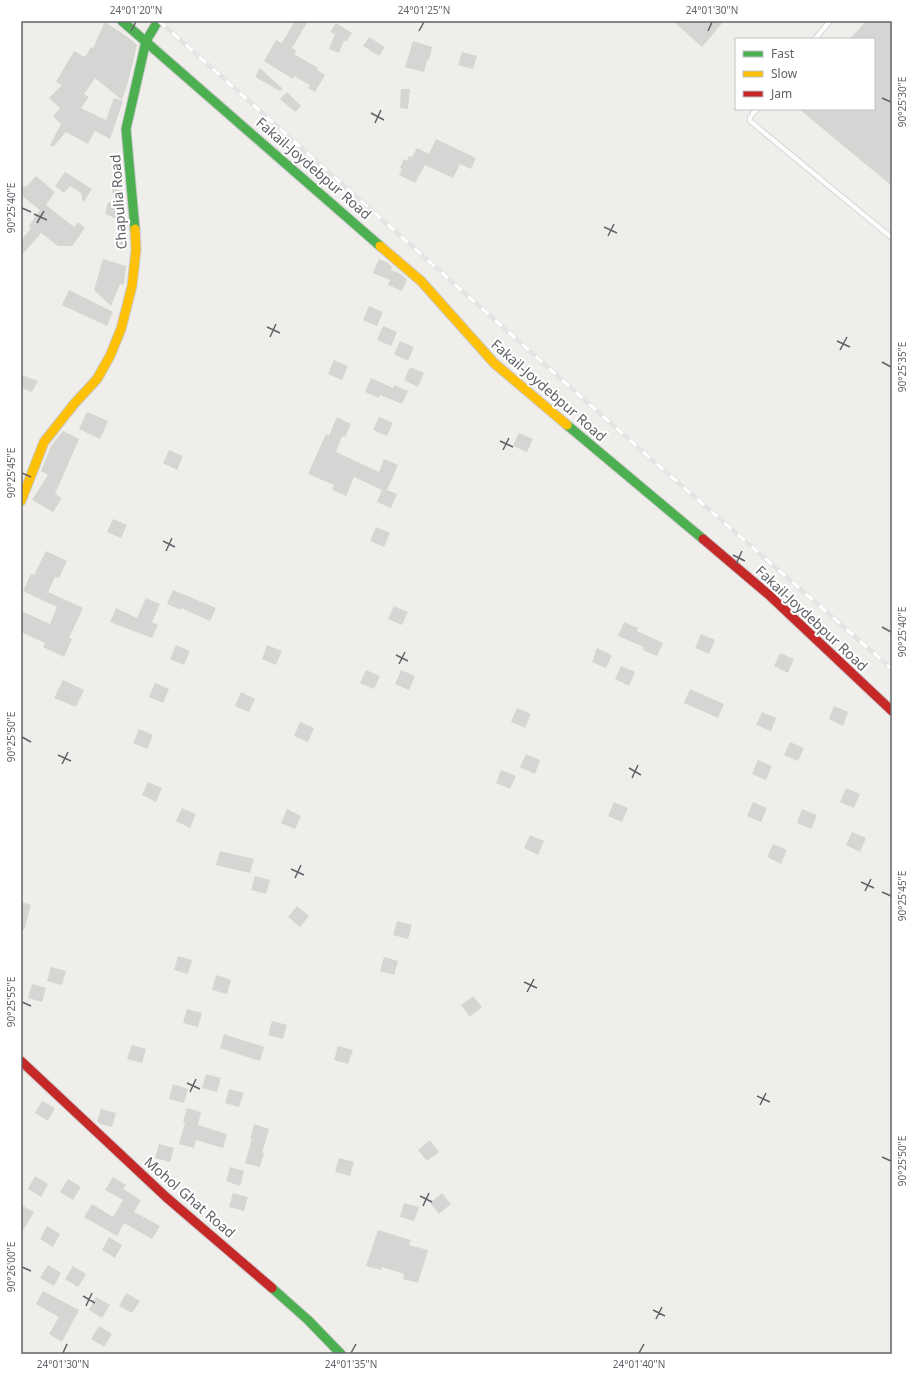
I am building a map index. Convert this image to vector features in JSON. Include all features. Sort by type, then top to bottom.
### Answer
[{"type":"street","name":"Fakail-Joydebpur Road","points":[[122,21],[421,280],[494,363],[769,596],[892,711]]},
{"type":"street","name":"Chapulia Road","points":[[21,501],[44,442],[70,409],[97,380],[110,356],[121,329],[132,286],[136,250],[135,214],[126,129],[146,42],[158,21]]},
{"type":"street","name":"Mohol Ghat Road","points":[[21,1061],[166,1198],[234,1254],[308,1320],[341,1354]]},
{"type":"lane","points":[[816,38],[830,21]]},
{"type":"lane","points":[[756,110],[750,117],[750,121],[892,238]]},
{"type":"building","points":[[295,21],[308,21],[292,48],[296,51],[294,54],[318,68],[317,70],[325,75],[315,92],[308,88],[310,85],[294,76],[293,79],[264,61],[276,40],[282,43]]},
{"type":"building","points":[[673,21],[724,21],[702,47]]},
{"type":"building","points":[[866,21],[892,21],[892,186],[800,110],[875,110],[875,38],[851,38]]},
{"type":"building","points":[[105,22],[137,45],[122,100],[95,78],[84,94],[89,97],[81,108],[106,120],[114,98],[123,101],[110,139],[95,131],[88,144],[66,132],[53,147],[50,145],[61,124],[53,116],[60,108],[49,98],[62,85],[56,82],[74,51],[85,57],[91,47],[93,48]]},
{"type":"building","points":[[336,23],[352,33],[346,42],[344,40],[339,53],[329,49],[335,34],[330,32]]},
{"type":"building","points":[[369,37],[385,47],[379,56],[363,46]]},
{"type":"building","points":[[413,41],[432,47],[424,72],[405,67]]},
{"type":"building","points":[[462,52],[477,56],[473,69],[458,65]]},
{"type":"building","points":[[260,68],[283,89],[280,91],[255,77]]},
{"type":"building","points":[[401,89],[410,89],[408,109],[400,108]]},
{"type":"building","points":[[287,92],[301,106],[295,112],[280,99]]},
{"type":"building","points":[[436,139],[476,158],[471,169],[460,164],[453,178],[425,165],[415,183],[399,175],[404,159],[407,161],[409,156],[412,157],[417,148],[429,154]]},
{"type":"building","points":[[65,172],[92,189],[83,203],[81,193],[70,186],[64,193],[55,186]]},
{"type":"building","points":[[36,176],[55,192],[46,205],[74,227],[78,222],[85,228],[72,246],[58,246],[41,233],[21,256],[21,241],[31,228],[29,226],[40,210],[21,195],[21,184],[26,187]]},
{"type":"building","points":[[112,189],[122,190],[120,207],[123,209],[124,213],[126,213],[126,246],[117,246],[117,219],[105,214],[108,202],[115,204]]},
{"type":"building","points":[[103,259],[126,266],[124,285],[120,284],[111,306],[94,290]]},
{"type":"building","points":[[379,259],[388,263],[392,267],[391,270],[401,274],[407,280],[402,291],[388,285],[390,280],[373,273]]},
{"type":"building","points":[[69,290],[113,312],[107,326],[62,305]]},
{"type":"building","points":[[369,306],[383,312],[377,326],[363,320]]},
{"type":"building","points":[[383,326],[397,332],[391,346],[377,340]]},
{"type":"building","points":[[400,341],[414,347],[408,361],[394,354]]},
{"type":"building","points":[[334,360],[348,366],[342,380],[328,374]]},
{"type":"building","points":[[410,367],[424,373],[418,387],[404,380]]},
{"type":"building","points":[[21,375],[38,381],[32,392],[21,388]]},
{"type":"building","points":[[371,378],[393,388],[394,385],[408,391],[402,404],[380,395],[379,398],[365,392]]},
{"type":"building","points":[[87,412],[108,421],[100,439],[79,429]]},
{"type":"building","points":[[337,417],[351,424],[345,437],[342,436],[336,452],[379,472],[384,459],[398,465],[387,490],[397,494],[391,508],[377,502],[382,490],[354,477],[346,496],[332,490],[334,485],[308,474],[326,434],[329,436]]},
{"type":"building","points":[[379,417],[393,423],[387,436],[373,430]]},
{"type":"building","points":[[63,431],[79,439],[55,494],[62,498],[53,512],[32,500],[48,475],[41,471],[51,446]]},
{"type":"building","points":[[519,433],[533,439],[527,452],[513,446]]},
{"type":"building","points":[[169,450],[183,456],[177,470],[163,463]]},
{"type":"building","points":[[113,519],[127,525],[121,538],[107,532]]},
{"type":"building","points":[[376,527],[390,533],[384,547],[370,541]]},
{"type":"building","points":[[46,551],[67,561],[59,578],[55,577],[48,592],[83,608],[69,638],[72,639],[64,657],[43,647],[45,643],[21,632],[21,611],[50,624],[57,607],[23,591],[31,574],[34,575]]},
{"type":"building","points":[[173,590],[216,608],[210,621],[181,608],[181,610],[167,604]]},
{"type":"building","points":[[146,598],[160,604],[152,622],[158,625],[152,638],[110,622],[116,608],[137,618]]},
{"type":"building","points":[[394,606],[408,612],[402,625],[388,619]]},
{"type":"building","points":[[624,622],[638,628],[637,631],[663,643],[657,656],[643,650],[644,647],[618,636]]},
{"type":"building","points":[[701,634],[715,640],[709,654],[695,648]]},
{"type":"building","points":[[176,645],[190,651],[184,665],[170,659]]},
{"type":"building","points":[[267,645],[282,651],[276,665],[262,659]]},
{"type":"building","points":[[597,648],[612,655],[606,668],[592,662]]},
{"type":"building","points":[[780,653],[794,659],[788,673],[774,666]]},
{"type":"building","points":[[621,666],[635,672],[629,686],[615,679]]},
{"type":"building","points":[[366,670],[380,676],[374,689],[360,683]]},
{"type":"building","points":[[401,670],[415,676],[409,690],[395,684]]},
{"type":"building","points":[[63,680],[84,690],[76,707],[54,698]]},
{"type":"building","points":[[155,683],[169,689],[163,703],[149,697]]},
{"type":"building","points":[[690,689],[724,704],[718,718],[684,703]]},
{"type":"building","points":[[241,692],[255,699],[249,712],[235,706]]},
{"type":"building","points":[[834,706],[848,712],[843,726],[829,719]]},
{"type":"building","points":[[517,708],[531,714],[525,728],[511,722]]},
{"type":"building","points":[[762,712],[776,718],[771,731],[756,725]]},
{"type":"building","points":[[300,722],[314,728],[308,742],[294,736]]},
{"type":"building","points":[[139,729],[153,735],[147,749],[133,743]]},
{"type":"building","points":[[790,742],[804,748],[798,761],[784,755]]},
{"type":"building","points":[[526,754],[540,760],[535,774],[520,767]]},
{"type":"building","points":[[758,760],[772,766],[766,780],[752,774]]},
{"type":"building","points":[[501,770],[516,776],[510,789],[496,783]]},
{"type":"building","points":[[148,782],[162,788],[156,802],[142,795]]},
{"type":"building","points":[[846,788],[860,794],[854,808],[840,802]]},
{"type":"building","points":[[614,802],[628,808],[622,822],[608,816]]},
{"type":"building","points":[[753,802],[767,808],[761,822],[747,816]]},
{"type":"building","points":[[182,808],[196,814],[190,828],[176,821]]},
{"type":"building","points":[[287,809],[301,816],[295,829],[281,823]]},
{"type":"building","points":[[802,809],[817,815],[811,829],[797,823]]},
{"type":"building","points":[[852,832],[866,838],[860,852],[846,845]]},
{"type":"building","points":[[530,835],[544,841],[538,855],[524,848]]},
{"type":"building","points":[[773,844],[787,850],[781,864],[767,857]]},
{"type":"building","points":[[220,851],[254,859],[250,873],[216,865]]},
{"type":"building","points":[[255,876],[270,880],[266,894],[251,890]]},
{"type":"building","points":[[21,902],[31,905],[24,930],[21,930]]},
{"type":"building","points":[[297,906],[309,916],[300,927],[288,917]]},
{"type":"building","points":[[397,921],[412,925],[408,939],[393,935]]},
{"type":"building","points":[[178,956],[192,960],[188,974],[174,970]]},
{"type":"building","points":[[384,957],[398,961],[394,975],[380,971]]},
{"type":"building","points":[[51,967],[66,971],[62,985],[47,981]]},
{"type":"building","points":[[216,975],[231,980],[227,994],[212,990]]},
{"type":"building","points":[[32,984],[46,988],[42,1002],[28,998]]},
{"type":"building","points":[[473,996],[482,1007],[470,1017],[461,1005]]},
{"type":"building","points":[[187,1009],[202,1013],[198,1027],[183,1023]]},
{"type":"building","points":[[272,1021],[287,1025],[283,1039],[268,1035]]},
{"type":"building","points":[[224,1034],[264,1047],[260,1061],[220,1048]]},
{"type":"building","points":[[132,1045],[146,1049],[142,1063],[127,1059]]},
{"type":"building","points":[[338,1046],[353,1050],[348,1064],[334,1060]]},
{"type":"building","points":[[206,1074],[221,1078],[217,1092],[202,1088]]},
{"type":"building","points":[[173,1084],[188,1089],[184,1103],[169,1099]]},
{"type":"building","points":[[229,1089],[244,1093],[239,1107],[225,1103]]},
{"type":"building","points":[[42,1101],[55,1108],[48,1121],[35,1113]]},
{"type":"building","points":[[187,1108],[201,1112],[198,1125],[227,1134],[223,1148],[196,1140],[194,1148],[179,1144],[185,1123],[183,1122]]},
{"type":"building","points":[[101,1109],[116,1113],[112,1127],[100,1124],[97,1121]]},
{"type":"building","points":[[254,1124],[269,1129],[262,1153],[264,1153],[260,1167],[245,1163],[252,1139],[250,1139]]},
{"type":"building","points":[[430,1140],[439,1152],[427,1161],[418,1150]]},
{"type":"building","points":[[159,1144],[174,1148],[170,1162],[155,1158]]},
{"type":"building","points":[[339,1158],[354,1162],[350,1176],[335,1172]]},
{"type":"building","points":[[230,1167],[244,1171],[240,1186],[226,1181]]},
{"type":"building","points":[[35,1176],[48,1184],[41,1197],[28,1189]]},
{"type":"building","points":[[113,1177],[126,1185],[123,1189],[141,1200],[134,1212],[160,1226],[152,1239],[124,1223],[117,1236],[84,1217],[92,1204],[113,1217],[123,1200],[105,1190]]},
{"type":"building","points":[[68,1179],[81,1187],[73,1200],[60,1192]]},
{"type":"building","points":[[233,1193],[248,1197],[244,1211],[229,1207]]},
{"type":"building","points":[[442,1193],[451,1204],[439,1214],[430,1203]]},
{"type":"building","points":[[404,1203],[419,1207],[414,1221],[400,1217]]},
{"type":"building","points":[[21,1205],[34,1212],[21,1234]]},
{"type":"building","points":[[47,1226],[60,1234],[53,1247],[40,1239]]},
{"type":"building","points":[[378,1230],[411,1240],[409,1245],[428,1250],[418,1283],[403,1279],[404,1274],[382,1267],[381,1270],[366,1266]]},
{"type":"building","points":[[109,1237],[122,1245],[115,1258],[102,1250]]},
{"type":"building","points":[[48,1265],[61,1273],[54,1286],[40,1278]]},
{"type":"building","points":[[73,1266],[86,1274],[78,1287],[65,1279]]},
{"type":"building","points":[[43,1291],[79,1310],[62,1342],[49,1334],[59,1317],[36,1304]]},
{"type":"building","points":[[126,1293],[140,1301],[132,1313],[119,1306]]},
{"type":"building","points":[[96,1297],[110,1305],[102,1318],[89,1310]]},
{"type":"building","points":[[99,1326],[112,1334],[104,1347],[91,1339]]},
{"type":"railway","points":[[159,21],[642,451],[892,669]]},
{"type":"traffic: fast","points":[[122,21],[380,246]]},
{"type":"traffic: fast","points":[[135,229],[126,129],[146,41],[158,21]]},
{"type":"traffic: fast","points":[[567,425],[703,539]]},
{"type":"traffic: fast","points":[[272,1288],[308,1320],[341,1354]]},
{"type":"traffic: slow","points":[[21,501],[44,442],[74,404],[97,379],[110,356],[121,329],[132,286],[136,250],[135,229]]},
{"type":"traffic: slow","points":[[380,246],[421,281],[494,363],[567,425]]},
{"type":"traffic: jam","points":[[703,539],[769,595],[892,711]]},
{"type":"traffic: jam","points":[[21,1061],[166,1197],[272,1288]]}]
